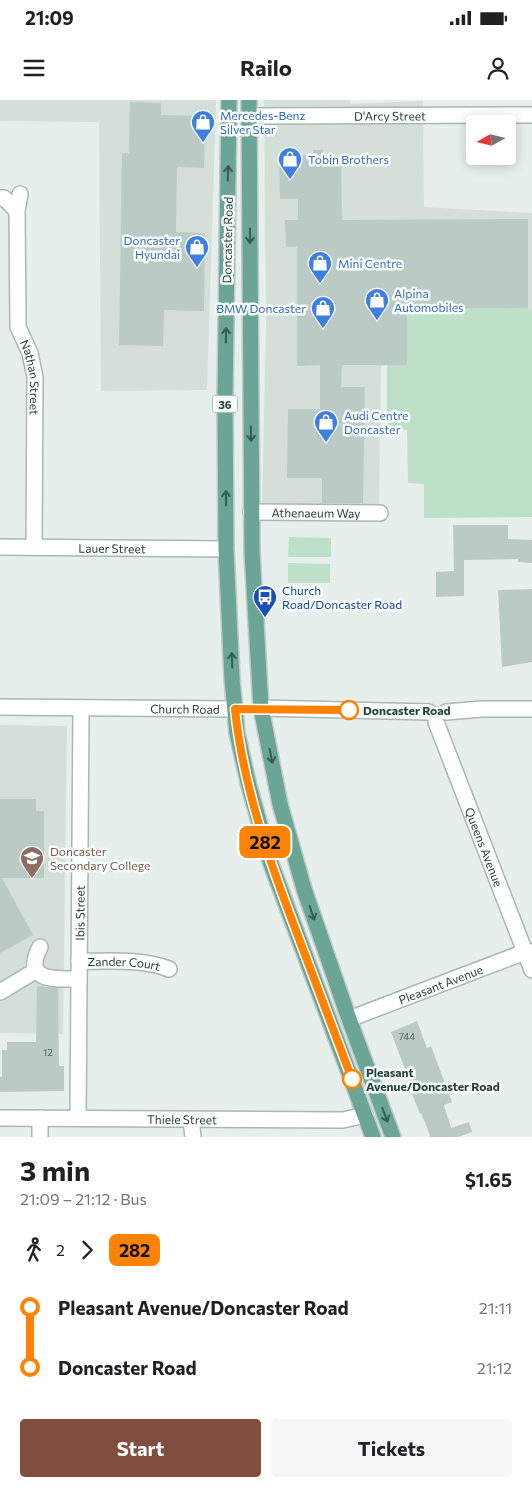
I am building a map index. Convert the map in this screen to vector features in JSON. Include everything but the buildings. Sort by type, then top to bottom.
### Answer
[{"type":"main road","name":"Doncaster Road","points":[[229,100],[225,402],[226,549],[237,733],[249,786],[271,864],[373,1137]]},
{"type":"main road","name":"Doncaster Road","points":[[249,100],[251,512],[261,708],[282,813],[304,889],[349,1019],[393,1137]]},
{"type":"main road","points":[[225,402],[250,402]]},
{"type":"main road","name":"Church Road","points":[[235,709],[261,708]]},
{"type":"street","name":"D'Arcy Street","points":[[249,116],[532,115]]},
{"type":"street","name":"Nathan Street","points":[[20,194],[17,211],[18,328],[30,353],[35,377],[34,547]]},
{"type":"street","points":[[0,198],[4,198],[17,211]]},
{"type":"street","name":"Athenaeum Way","points":[[251,512],[380,513]]},
{"type":"street","name":"Lauer Street","points":[[0,548],[226,549]]},
{"type":"street","name":"Church Road","points":[[0,707],[235,709]]},
{"type":"street","name":"Ibis Street","points":[[78,1118],[81,708]]},
{"type":"street","name":"Church Road","points":[[261,708],[437,716],[482,709],[532,709]]},
{"type":"street","name":"Queens Avenue","points":[[437,716],[528,952],[532,970]]},
{"type":"street","points":[[35,971],[34,957],[40,947]]},
{"type":"street","name":"Pleasant Avenue","points":[[349,1019],[528,952]]},
{"type":"street","name":"Zander Court","points":[[79,961],[138,962],[154,964],[169,970]]},
{"type":"street","points":[[35,971],[45,977],[79,979]]},
{"type":"street","points":[[0,992],[35,971]]},
{"type":"street","name":"Thiele Street","points":[[0,1118],[342,1120],[365,1115]]},
{"type":"street","points":[[40,1118],[40,1137]]},
{"type":"street","points":[[191,1120],[193,1137]]},
{"type":"shaded area","points":[[0,100],[216,100],[207,390],[101,391],[99,122],[0,121]]},
{"type":"shaded area","points":[[264,100],[350,100],[350,104],[423,101],[424,207],[532,213],[532,311],[528,308],[407,365],[381,366],[379,507],[262,505],[266,325]]},
{"type":"shaded area","name":"Doncaster Secondary College","points":[[0,725],[67,726],[63,1034],[0,1033]]},
{"type":"green space","points":[[528,308],[532,311],[532,517],[424,518],[424,484],[408,483],[407,430],[387,430],[387,365],[407,365],[407,309]]},
{"type":"green space","points":[[289,537],[331,538],[331,557],[288,557]]},
{"type":"green space","points":[[288,563],[330,564],[330,583],[288,583]]},
{"type":"bus line","name":"282","points":[[349,710],[235,709],[237,733],[249,786],[271,864],[352,1079]]},
{"type":"place","name":"Mercedes-Benz Silver Star","points":[[203,143]]},
{"type":"place","name":"Tobin Brothers","points":[[290,180]]},
{"type":"place","name":"Doncaster Hyundai","points":[[197,268]]},
{"type":"place","name":"Mini Centre","points":[[320,284]]},
{"type":"place","name":"Alpina Automobiles","points":[[377,321]]},
{"type":"place","name":"BMW Doncaster","points":[[323,329]]},
{"type":"place","name":"Audi Centre Doncaster","points":[[326,443]]},
{"type":"place","name":"Church Road/Doncaster Road","points":[[265,618]]},
{"type":"place","name":"Doncaster Road","points":[[349,710]]},
{"type":"place","name":"Doncaster Secondary College","points":[[32,879]]},
{"type":"place","name":"Pleasant Avenue/Doncaster Road","points":[[352,1079]]}]
